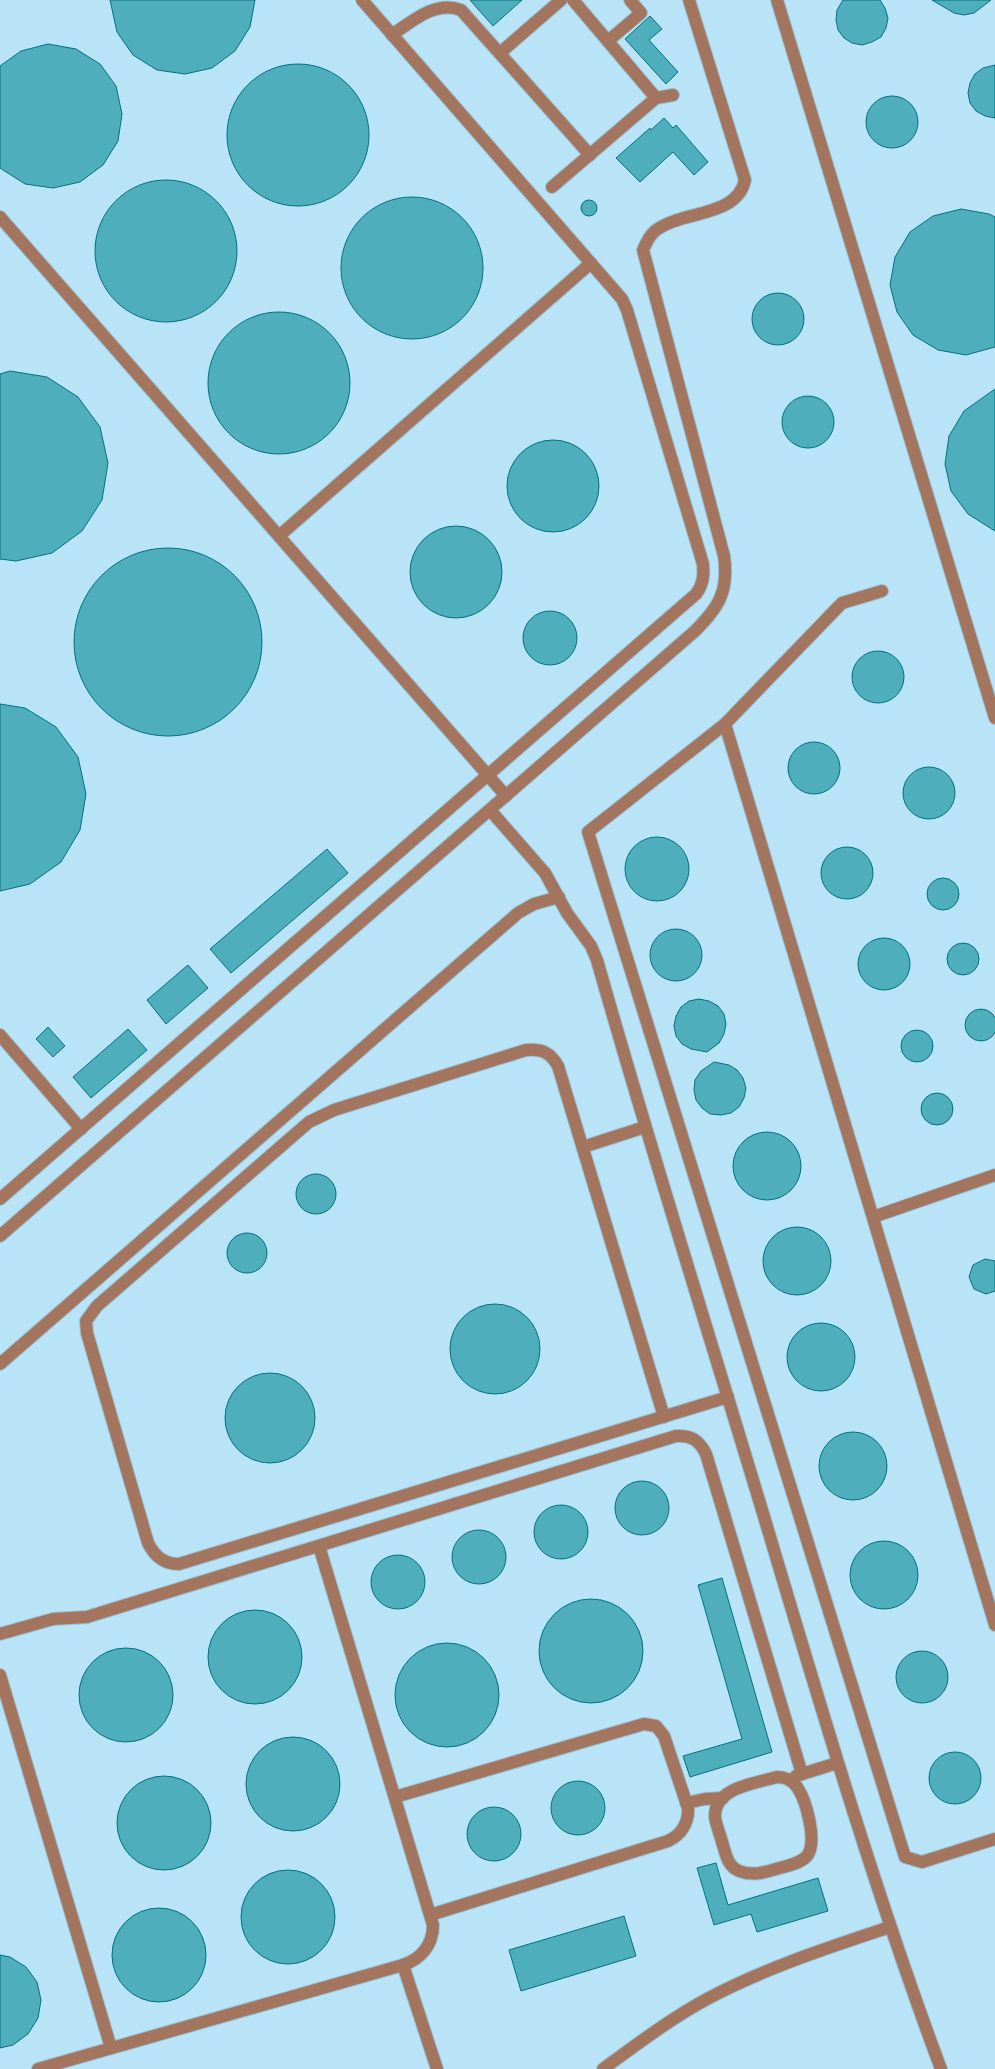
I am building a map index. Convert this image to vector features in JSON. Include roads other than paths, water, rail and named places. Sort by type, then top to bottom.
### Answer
[{"type":"lane","points":[[0,1199],[696,594],[703,582],[702,564],[627,310],[613,288],[362,0]]},
{"type":"lane","points":[[500,54],[560,0]]},
{"type":"lane","points":[[573,0],[656,98]]},
{"type":"lane","points":[[608,41],[641,13],[630,0]]},
{"type":"lane","points":[[0,1236],[695,631],[720,601],[725,588],[726,570],[724,556],[643,250],[648,239],[655,231],[665,225],[726,205],[743,189],[745,180],[689,0]]},
{"type":"lane","points":[[777,0],[995,718]]},
{"type":"lane","points":[[392,35],[431,9],[443,4],[453,5],[461,10],[590,155]]},
{"type":"lane","points":[[552,187],[656,98],[673,95]]},
{"type":"lane","points":[[0,217],[506,796]]},
{"type":"lane","points":[[279,536],[591,263]]},
{"type":"lane","points":[[882,591],[842,603],[725,724],[588,832],[905,1857],[922,1862],[995,1839]]},
{"type":"lane","points":[[725,724],[995,1625]]},
{"type":"lane","points":[[490,810],[545,873],[567,913],[591,946],[597,960],[645,1127],[837,1763],[890,1927],[941,2069]]},
{"type":"lane","points":[[0,1364],[518,913],[534,904],[559,898]]},
{"type":"lane","points":[[0,1035],[81,1129]]},
{"type":"lane","points":[[664,1416],[558,1066],[546,1052],[537,1049],[526,1050],[334,1110],[309,1122],[97,1306],[86,1321],[87,1333],[148,1543],[160,1560],[169,1564],[179,1564],[728,1397]]},
{"type":"lane","points":[[583,1147],[645,1127]]},
{"type":"lane","points":[[873,1217],[995,1175]]},
{"type":"lane","points":[[0,1634],[53,1618],[87,1617],[676,1436],[691,1437],[702,1447],[706,1454],[802,1774]]},
{"type":"lane","points":[[38,2069],[403,1966],[415,1961],[429,1944],[433,1934],[430,1915],[319,1546]]},
{"type":"lane","points":[[0,1675],[111,2048]]},
{"type":"lane","points":[[395,1797],[644,1724],[656,1726],[664,1736],[686,1803],[688,1815],[686,1823],[676,1838],[430,1915]]},
{"type":"lane","points":[[786,1778],[793,1783],[800,1794],[812,1834],[810,1851],[799,1862],[759,1874],[746,1873],[731,1865],[715,1816],[716,1808],[723,1798],[736,1788],[777,1777],[786,1778],[837,1763]]},
{"type":"lane","points":[[686,1803],[723,1798]]},
{"type":"lane","points":[[602,2069],[663,2026],[706,2000],[747,1979],[803,1956],[890,1927]]},
{"type":"lane","points":[[403,1966],[437,2069]]}]
